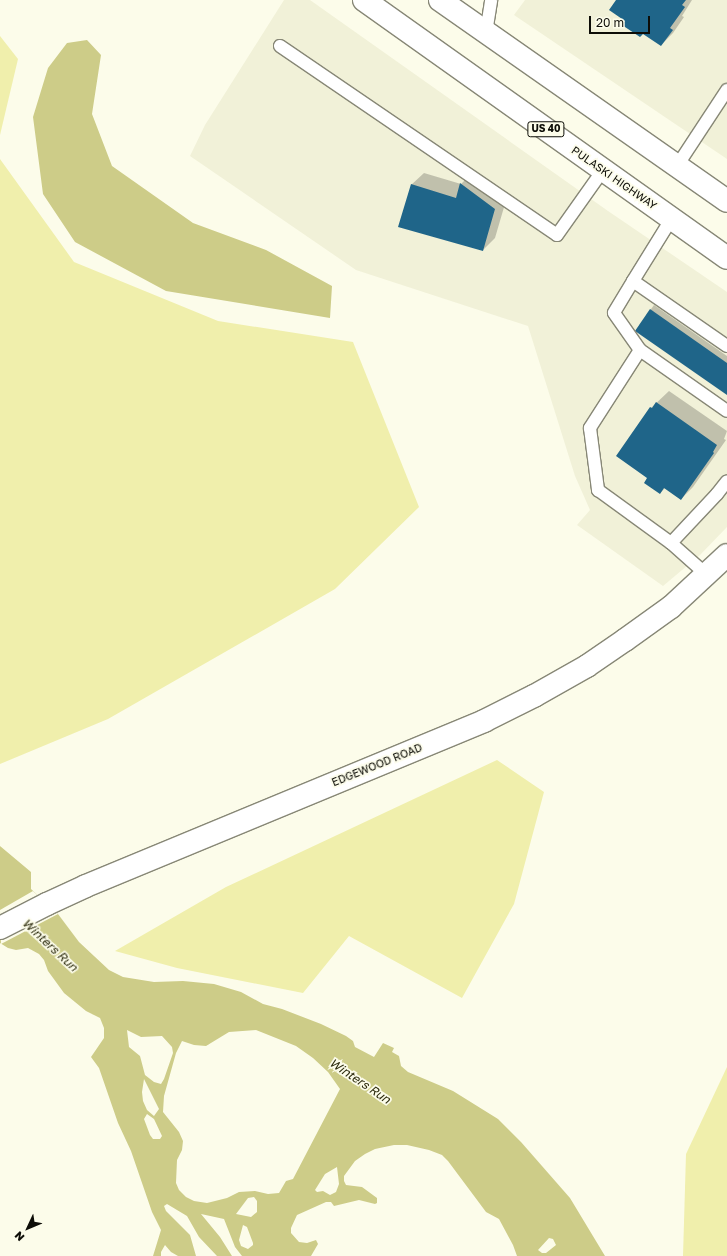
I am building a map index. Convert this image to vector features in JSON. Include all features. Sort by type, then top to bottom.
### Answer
[{"type":"main road","name":"PULASKI HIGHWAY","points":[[364,0],[727,258]]},
{"type":"main road","points":[[440,0],[727,201]]},
{"type":"main road","name":"EDGEWOOD ROAD","points":[[0,928],[47,904],[491,717],[567,677],[625,640],[671,607],[727,555]]},
{"type":"lane","points":[[486,33],[491,0]]},
{"type":"lane","points":[[280,46],[557,235],[602,170]]},
{"type":"lane","points":[[677,166],[726,94]]},
{"type":"lane","points":[[672,218],[614,313],[640,350],[727,411]]},
{"type":"lane","points":[[633,281],[727,346]]},
{"type":"lane","points":[[640,350],[590,428],[598,490],[671,543],[707,575]]},
{"type":"lane","points":[[671,543],[717,494],[727,481]]},
{"type":"shaded area","points":[[284,0],[310,0],[608,211],[727,292],[727,527],[700,555],[663,586],[577,525],[590,510],[575,476],[528,326],[356,270],[190,156],[205,125]]},
{"type":"shaded area","points":[[525,0],[727,0],[727,159],[514,15]]},
{"type":"shaded area","points":[[0,36],[18,59],[0,135]]},
{"type":"shaded area","points":[[0,159],[74,262],[218,321],[353,342],[419,507],[335,589],[108,719],[0,764]]},
{"type":"shaded area","points":[[497,760],[544,792],[514,904],[462,998],[349,936],[303,993],[177,968],[115,951],[226,887]]},
{"type":"shaded area","points":[[727,1067],[727,1256],[683,1256],[686,1154]]},
{"type":"water","points":[[87,40],[101,55],[92,114],[112,166],[193,223],[266,250],[332,286],[330,318],[166,291],[75,242],[43,194],[33,117],[48,68],[67,43]]},
{"type":"water","name":"Winters Run","points":[[0,846],[31,872],[31,889],[58,914],[79,942],[109,970],[123,977],[154,982],[183,981],[214,984],[241,992],[263,1004],[282,1009],[321,1024],[346,1036],[353,1041],[355,1047],[374,1057],[383,1043],[394,1048],[392,1052],[399,1056],[401,1066],[408,1072],[453,1091],[498,1119],[521,1142],[570,1198],[605,1256],[517,1256],[513,1245],[499,1219],[486,1212],[442,1155],[429,1150],[407,1145],[394,1145],[375,1149],[365,1154],[355,1161],[344,1176],[346,1185],[362,1187],[377,1198],[377,1203],[375,1204],[359,1200],[334,1206],[331,1202],[326,1202],[297,1215],[291,1228],[291,1233],[299,1242],[307,1243],[316,1240],[318,1244],[311,1256],[242,1256],[235,1247],[224,1219],[201,1214],[220,1237],[232,1256],[217,1256],[199,1237],[187,1216],[167,1204],[164,1206],[166,1211],[190,1235],[196,1256],[178,1256],[171,1252],[165,1245],[161,1252],[161,1256],[153,1256],[161,1230],[152,1212],[131,1151],[118,1123],[99,1068],[91,1057],[104,1038],[104,1028],[100,1018],[86,1011],[64,993],[48,971],[44,960],[39,954],[28,948],[16,950],[8,948],[0,943]],"holes":[[[127,1030],[141,1037],[162,1036],[172,1047],[173,1053],[161,1084],[154,1082],[145,1075],[140,1056],[129,1047]],[[256,1030],[296,1046],[313,1058],[328,1072],[340,1089],[293,1179],[286,1181],[279,1193],[268,1194],[255,1191],[239,1192],[227,1198],[207,1203],[194,1201],[186,1197],[179,1190],[176,1183],[177,1160],[182,1150],[183,1141],[179,1132],[163,1112],[164,1096],[176,1053],[182,1041],[194,1045],[206,1046],[229,1032]],[[144,1079],[159,1109],[154,1116],[147,1110],[143,1101],[142,1092]],[[147,1114],[154,1119],[162,1136],[160,1139],[153,1139],[144,1119]],[[337,1167],[339,1184],[336,1192],[330,1195],[323,1191],[317,1192],[315,1190],[325,1174]],[[254,1197],[257,1201],[257,1212],[251,1217],[236,1214],[248,1198]],[[243,1225],[247,1227],[253,1245],[248,1249],[241,1246],[239,1240]],[[549,1238],[553,1239],[556,1245],[546,1253],[542,1253],[538,1250]]]},
{"type":"pier","points":[[33,891],[58,914],[1,944],[0,910]]},
{"type":"building","points":[[616,0],[686,0],[682,5],[685,7],[670,28],[673,30],[661,46],[643,34],[640,37],[622,25],[625,21],[609,10]]},
{"type":"building","points":[[460,183],[495,209],[483,251],[398,227],[411,184],[456,198]]},
{"type":"building","points":[[650,309],[727,363],[727,395],[635,331]]},
{"type":"building","points":[[656,402],[717,445],[713,452],[714,453],[681,500],[664,488],[660,494],[644,483],[647,478],[616,456],[650,407],[652,408]]}]
